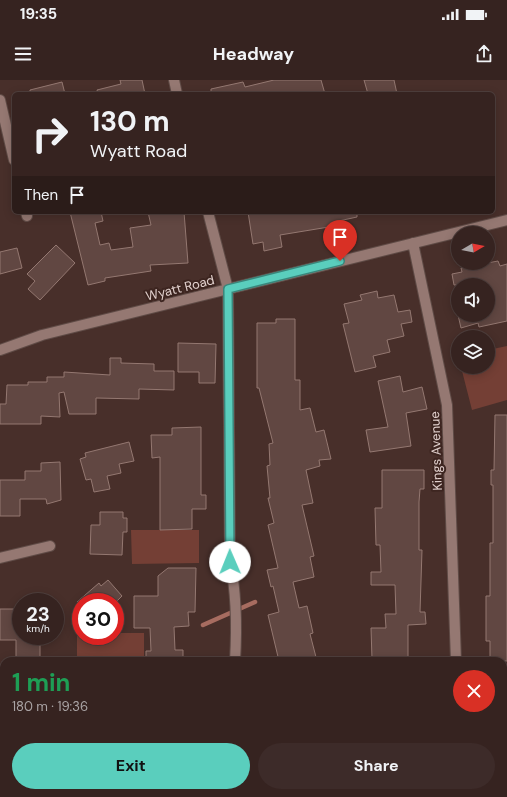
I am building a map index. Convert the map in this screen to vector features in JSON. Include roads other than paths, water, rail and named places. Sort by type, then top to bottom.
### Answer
[{"type":"street","points":[[174,80],[177,92]]},
{"type":"street","points":[[0,100],[12,151]]},
{"type":"street","points":[[209,214],[228,289],[230,562],[236,600],[235,657]]},
{"type":"street","name":"Wyatt Road","points":[[0,350],[42,335],[507,220]]},
{"type":"street","name":"Kings Avenue","points":[[413,243],[447,405],[456,657]]},
{"type":"street","points":[[0,558],[50,546]]},
{"type":"waterway","points":[[203,625],[255,602]]}]
